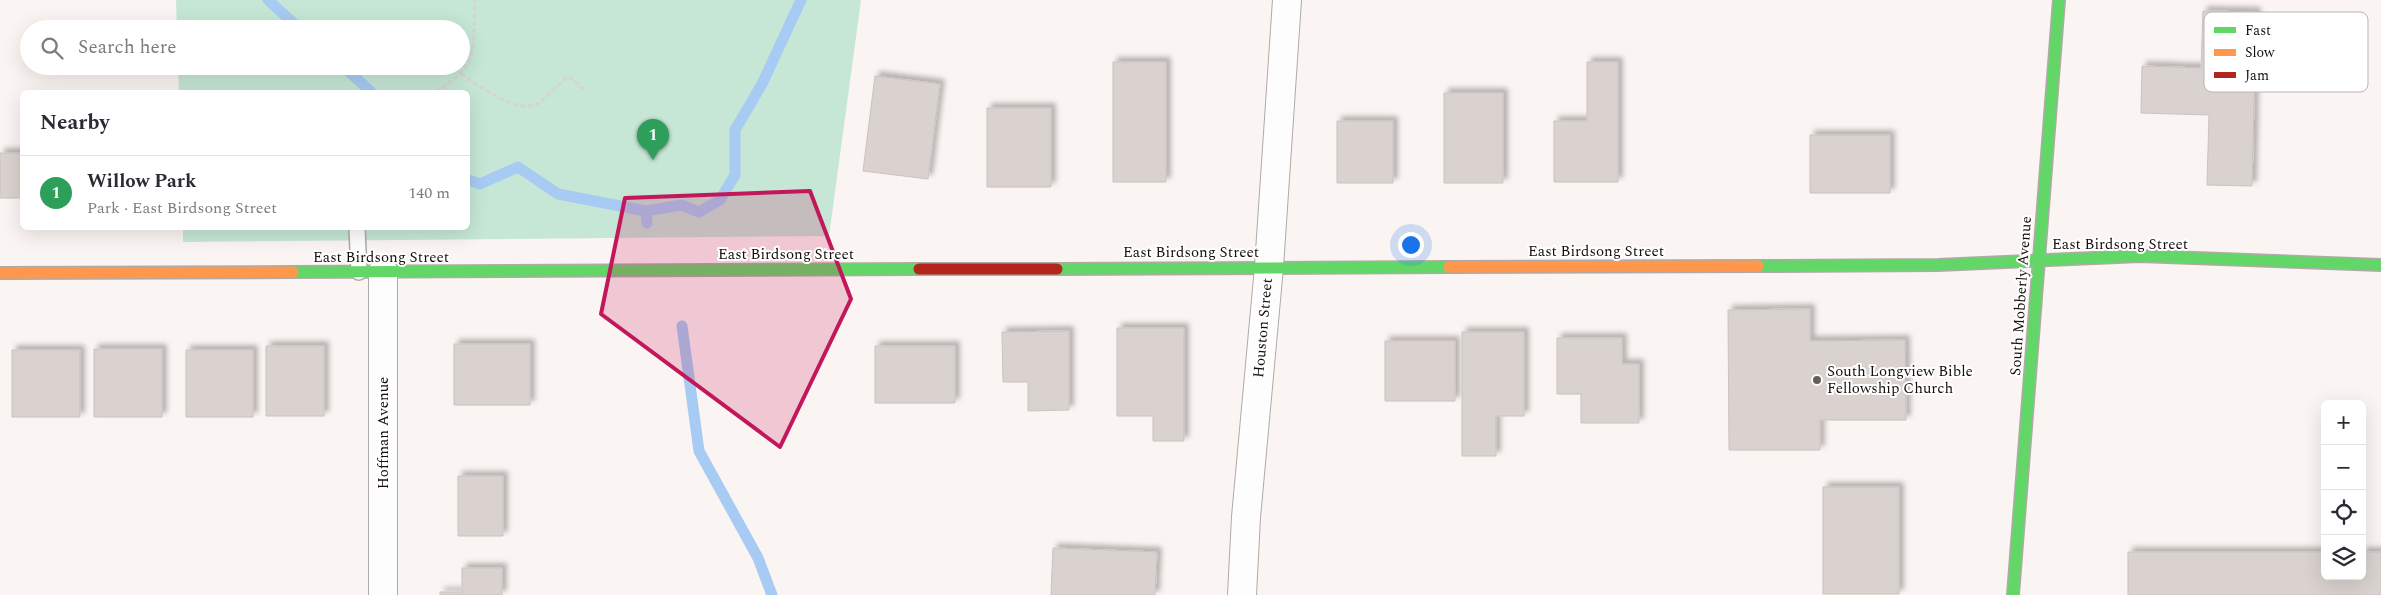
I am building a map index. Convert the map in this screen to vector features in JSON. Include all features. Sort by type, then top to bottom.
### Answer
[{"type":"street","name":"Houston Street","points":[[1242,595],[1246,516],[1269,266],[1288,0]]},
{"type":"street","name":"South Mobberly Avenue","points":[[2013,595],[2059,0]]},
{"type":"street","name":"East Birdsong Street","points":[[0,273],[1269,266],[1938,265],[2140,256],[2381,266]]},
{"type":"street","name":"Hoffman Avenue","points":[[371,272],[383,595]]},
{"type":"lane","points":[[358,230],[371,272]]},
{"type":"path","points":[[470,59],[474,39],[475,0]]},
{"type":"path","points":[[438,90],[460,75]]},
{"type":"path","points":[[464,75],[508,102],[526,107],[538,104],[568,76],[585,90]]},
{"type":"highlighted area","points":[[810,191],[851,299],[780,447],[601,314],[625,198]]},
{"type":"green space","points":[[176,0],[861,0],[829,236],[183,242],[183,230],[470,230],[470,90],[179,90],[178,75],[470,75],[470,20],[177,20]]},
{"type":"building","points":[[2203,11],[2256,12],[2204,12],[2204,92],[2254,92],[2252,186],[2207,185],[2209,115],[2141,113],[2142,66],[2201,68]]},
{"type":"building","points":[[1113,62],[1166,62],[1166,182],[1113,182]]},
{"type":"building","points":[[1587,62],[1618,62],[1618,182],[1554,182],[1554,121],[1587,121]]},
{"type":"building","points":[[875,76],[940,84],[928,179],[863,171]]},
{"type":"building","points":[[1444,93],[1503,93],[1503,183],[1444,183]]},
{"type":"building","points":[[987,108],[1051,108],[1051,187],[987,187]]},
{"type":"building","points":[[1337,121],[1393,121],[1393,183],[1337,183]]},
{"type":"building","points":[[1810,135],[1890,135],[1890,193],[1810,193]]},
{"type":"building","points":[[0,153],[20,153],[20,198],[0,198]]},
{"type":"building","name":"South Longview Bible Fellowship Church","points":[[1810,309],[1810,341],[1905,340],[1906,420],[1820,420],[1820,450],[1729,450],[1728,310]]},
{"type":"building","points":[[1117,328],[1184,328],[1184,441],[1153,441],[1153,416],[1117,416]]},
{"type":"building","points":[[1069,331],[1069,410],[1028,411],[1028,382],[1003,382],[1002,332]]},
{"type":"building","points":[[1462,332],[1524,332],[1524,416],[1496,416],[1496,456],[1462,456]]},
{"type":"building","points":[[1557,338],[1622,338],[1622,364],[1639,364],[1639,423],[1581,423],[1581,394],[1557,394]]},
{"type":"building","points":[[1385,341],[1455,341],[1455,401],[1385,401]]},
{"type":"building","points":[[454,344],[530,344],[530,405],[454,405]]},
{"type":"building","points":[[266,346],[324,346],[324,416],[266,416]]},
{"type":"building","points":[[875,346],[955,346],[955,403],[875,403]]},
{"type":"building","points":[[94,349],[162,349],[162,417],[94,417]]},
{"type":"building","points":[[12,350],[80,350],[80,417],[12,417]]},
{"type":"building","points":[[186,350],[253,350],[253,417],[186,417]]},
{"type":"building","points":[[458,476],[503,476],[503,536],[458,536]]},
{"type":"building","points":[[1823,487],[1899,487],[1899,594],[1823,594]]},
{"type":"building","points":[[1053,548],[1157,552],[1155,595],[1051,595]]},
{"type":"building","points":[[2128,552],[2321,552],[2321,580],[2366,580],[2366,552],[2381,552],[2381,595],[2128,595]]},
{"type":"building","points":[[462,568],[502,568],[502,595],[440,595],[440,592],[462,592]]},
{"type":"waterway","points":[[268,0],[290,20]]},
{"type":"waterway","points":[[646,211],[681,205],[699,212],[720,200],[735,175],[735,130],[762,84],[801,0]]},
{"type":"waterway","points":[[353,75],[369,90]]},
{"type":"waterway","points":[[470,181],[480,184],[518,167],[558,194],[646,211],[647,223]]},
{"type":"waterway","points":[[682,326],[699,451],[758,558],[772,595]]},
{"type":"traffic: fast","points":[[2013,595],[2059,0]]},
{"type":"traffic: fast","points":[[1758,266],[1938,265],[2140,256],[2381,265]]},
{"type":"traffic: fast","points":[[1057,269],[1449,267]]},
{"type":"traffic: fast","points":[[293,272],[919,269]]},
{"type":"traffic: slow","points":[[1449,267],[1758,266]]},
{"type":"traffic: slow","points":[[0,273],[293,272]]},
{"type":"traffic: jam","points":[[919,269],[1057,269]]},
{"type":"place","name":"Willow Park","points":[[653,160]]},
{"type":"place","name":"South Longview Bible Fellowship Church","points":[[1817,380]]}]
